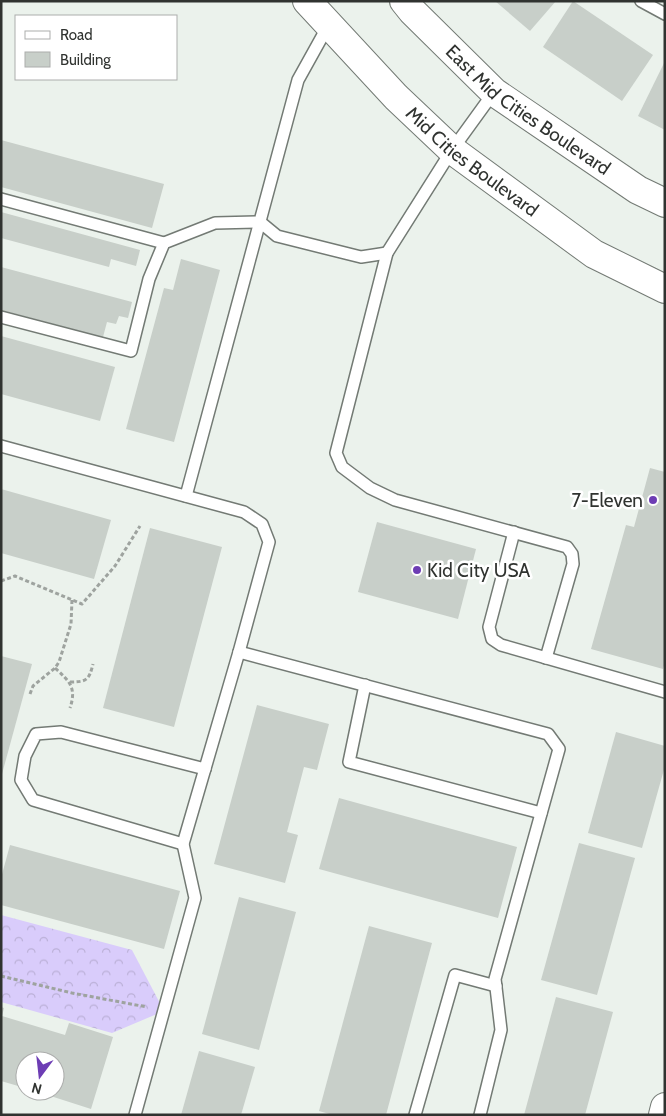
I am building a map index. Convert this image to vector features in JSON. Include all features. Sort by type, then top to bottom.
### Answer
[{"type":"main road","name":"Mid Cities Boulevard","points":[[307,1],[396,97],[452,150],[594,254],[665,289]]},
{"type":"main road","name":"East Mid Cities Boulevard","points":[[404,1],[494,92],[638,190],[665,203]]},
{"type":"main road","points":[[662,1115],[665,1107]]},
{"type":"lane","points":[[641,1],[665,14]]},
{"type":"lane","points":[[186,496],[298,80],[328,25]]},
{"type":"lane","points":[[494,92],[452,150],[387,253],[336,453],[342,467],[370,488],[395,500],[567,547],[572,554],[573,564],[546,658]]},
{"type":"lane","points":[[1,199],[164,243],[214,222],[260,222],[277,236],[361,257],[387,253]]},
{"type":"lane","points":[[1,317],[130,351],[149,278],[164,243]]},
{"type":"lane","points":[[1,446],[244,512],[262,524],[268,542],[239,652],[183,844],[195,898],[135,1115]]},
{"type":"lane","points":[[514,532],[489,626],[492,638],[502,645],[665,692]]},
{"type":"lane","points":[[239,652],[548,734],[559,749],[496,979],[501,1030],[480,1115]]},
{"type":"lane","points":[[365,685],[350,762],[541,813]]},
{"type":"lane","points":[[183,844],[32,800],[21,780],[25,756],[36,734],[60,732],[205,769]]},
{"type":"lane","points":[[415,1115],[455,975],[496,986]]},
{"type":"path","points":[[1,581],[14,576],[82,604],[115,566],[140,526]]},
{"type":"path","points":[[30,694],[33,686],[55,668],[59,662],[71,624],[72,600]]},
{"type":"path","points":[[70,682],[82,682],[90,676],[93,664]]},
{"type":"path","points":[[55,668],[70,682],[73,698],[70,708]]},
{"type":"path","points":[[1,976],[72,993],[164,1011]]},
{"type":"green space","points":[[1,915],[132,950],[164,1011],[112,1033],[1,1002]]},
{"type":"building","points":[[495,1],[556,1],[530,31]]},
{"type":"building","points":[[573,1],[653,55],[622,101],[543,47]]},
{"type":"building","points":[[665,61],[665,130],[638,116]]},
{"type":"building","points":[[1,140],[164,184],[152,228],[1,187]]},
{"type":"building","points":[[1,212],[140,250],[136,266],[111,259],[109,267],[1,238]]},
{"type":"building","points":[[181,259],[220,270],[174,442],[126,429],[164,288],[173,290]]},
{"type":"building","points":[[1,267],[132,302],[128,318],[119,316],[116,324],[107,322],[103,337],[1,310]]},
{"type":"building","points":[[1,336],[115,367],[100,421],[1,394]]},
{"type":"building","points":[[650,468],[665,472],[665,662],[663,669],[591,649],[626,525],[634,527]]},
{"type":"building","points":[[1,489],[111,520],[94,579],[1,553]]},
{"type":"building","name":"Kid City USA","points":[[377,522],[476,549],[458,619],[358,592]]},
{"type":"building","points":[[150,528],[222,547],[174,727],[103,708]]},
{"type":"building","points":[[1,656],[32,664],[2,774],[1,774]]},
{"type":"building","points":[[257,705],[329,724],[317,770],[304,767],[287,832],[298,835],[285,883],[214,864]]},
{"type":"building","points":[[616,732],[665,746],[665,766],[642,848],[588,833]]},
{"type":"building","points":[[339,798],[517,847],[498,918],[319,869]]},
{"type":"building","points":[[579,843],[635,858],[597,995],[541,980]]},
{"type":"building","points":[[10,845],[180,891],[164,949],[1,905],[1,878]]},
{"type":"building","points":[[239,897],[296,912],[259,1050],[202,1034]]},
{"type":"building","points":[[369,926],[432,943],[386,1115],[333,1115],[319,1111]]},
{"type":"building","points":[[556,997],[613,1012],[585,1115],[524,1115]]},
{"type":"building","points":[[1,1007],[4,1008],[2,1016],[65,1035],[69,1023],[113,1037],[91,1109],[65,1101],[65,1051],[15,1051],[15,1085],[1,1081]]},
{"type":"building","points":[[199,1051],[255,1067],[241,1115],[181,1115]]},
{"type":"place","name":"7-Eleven","points":[[653,500]]},
{"type":"place","name":"Kid City USA","points":[[417,570]]}]
